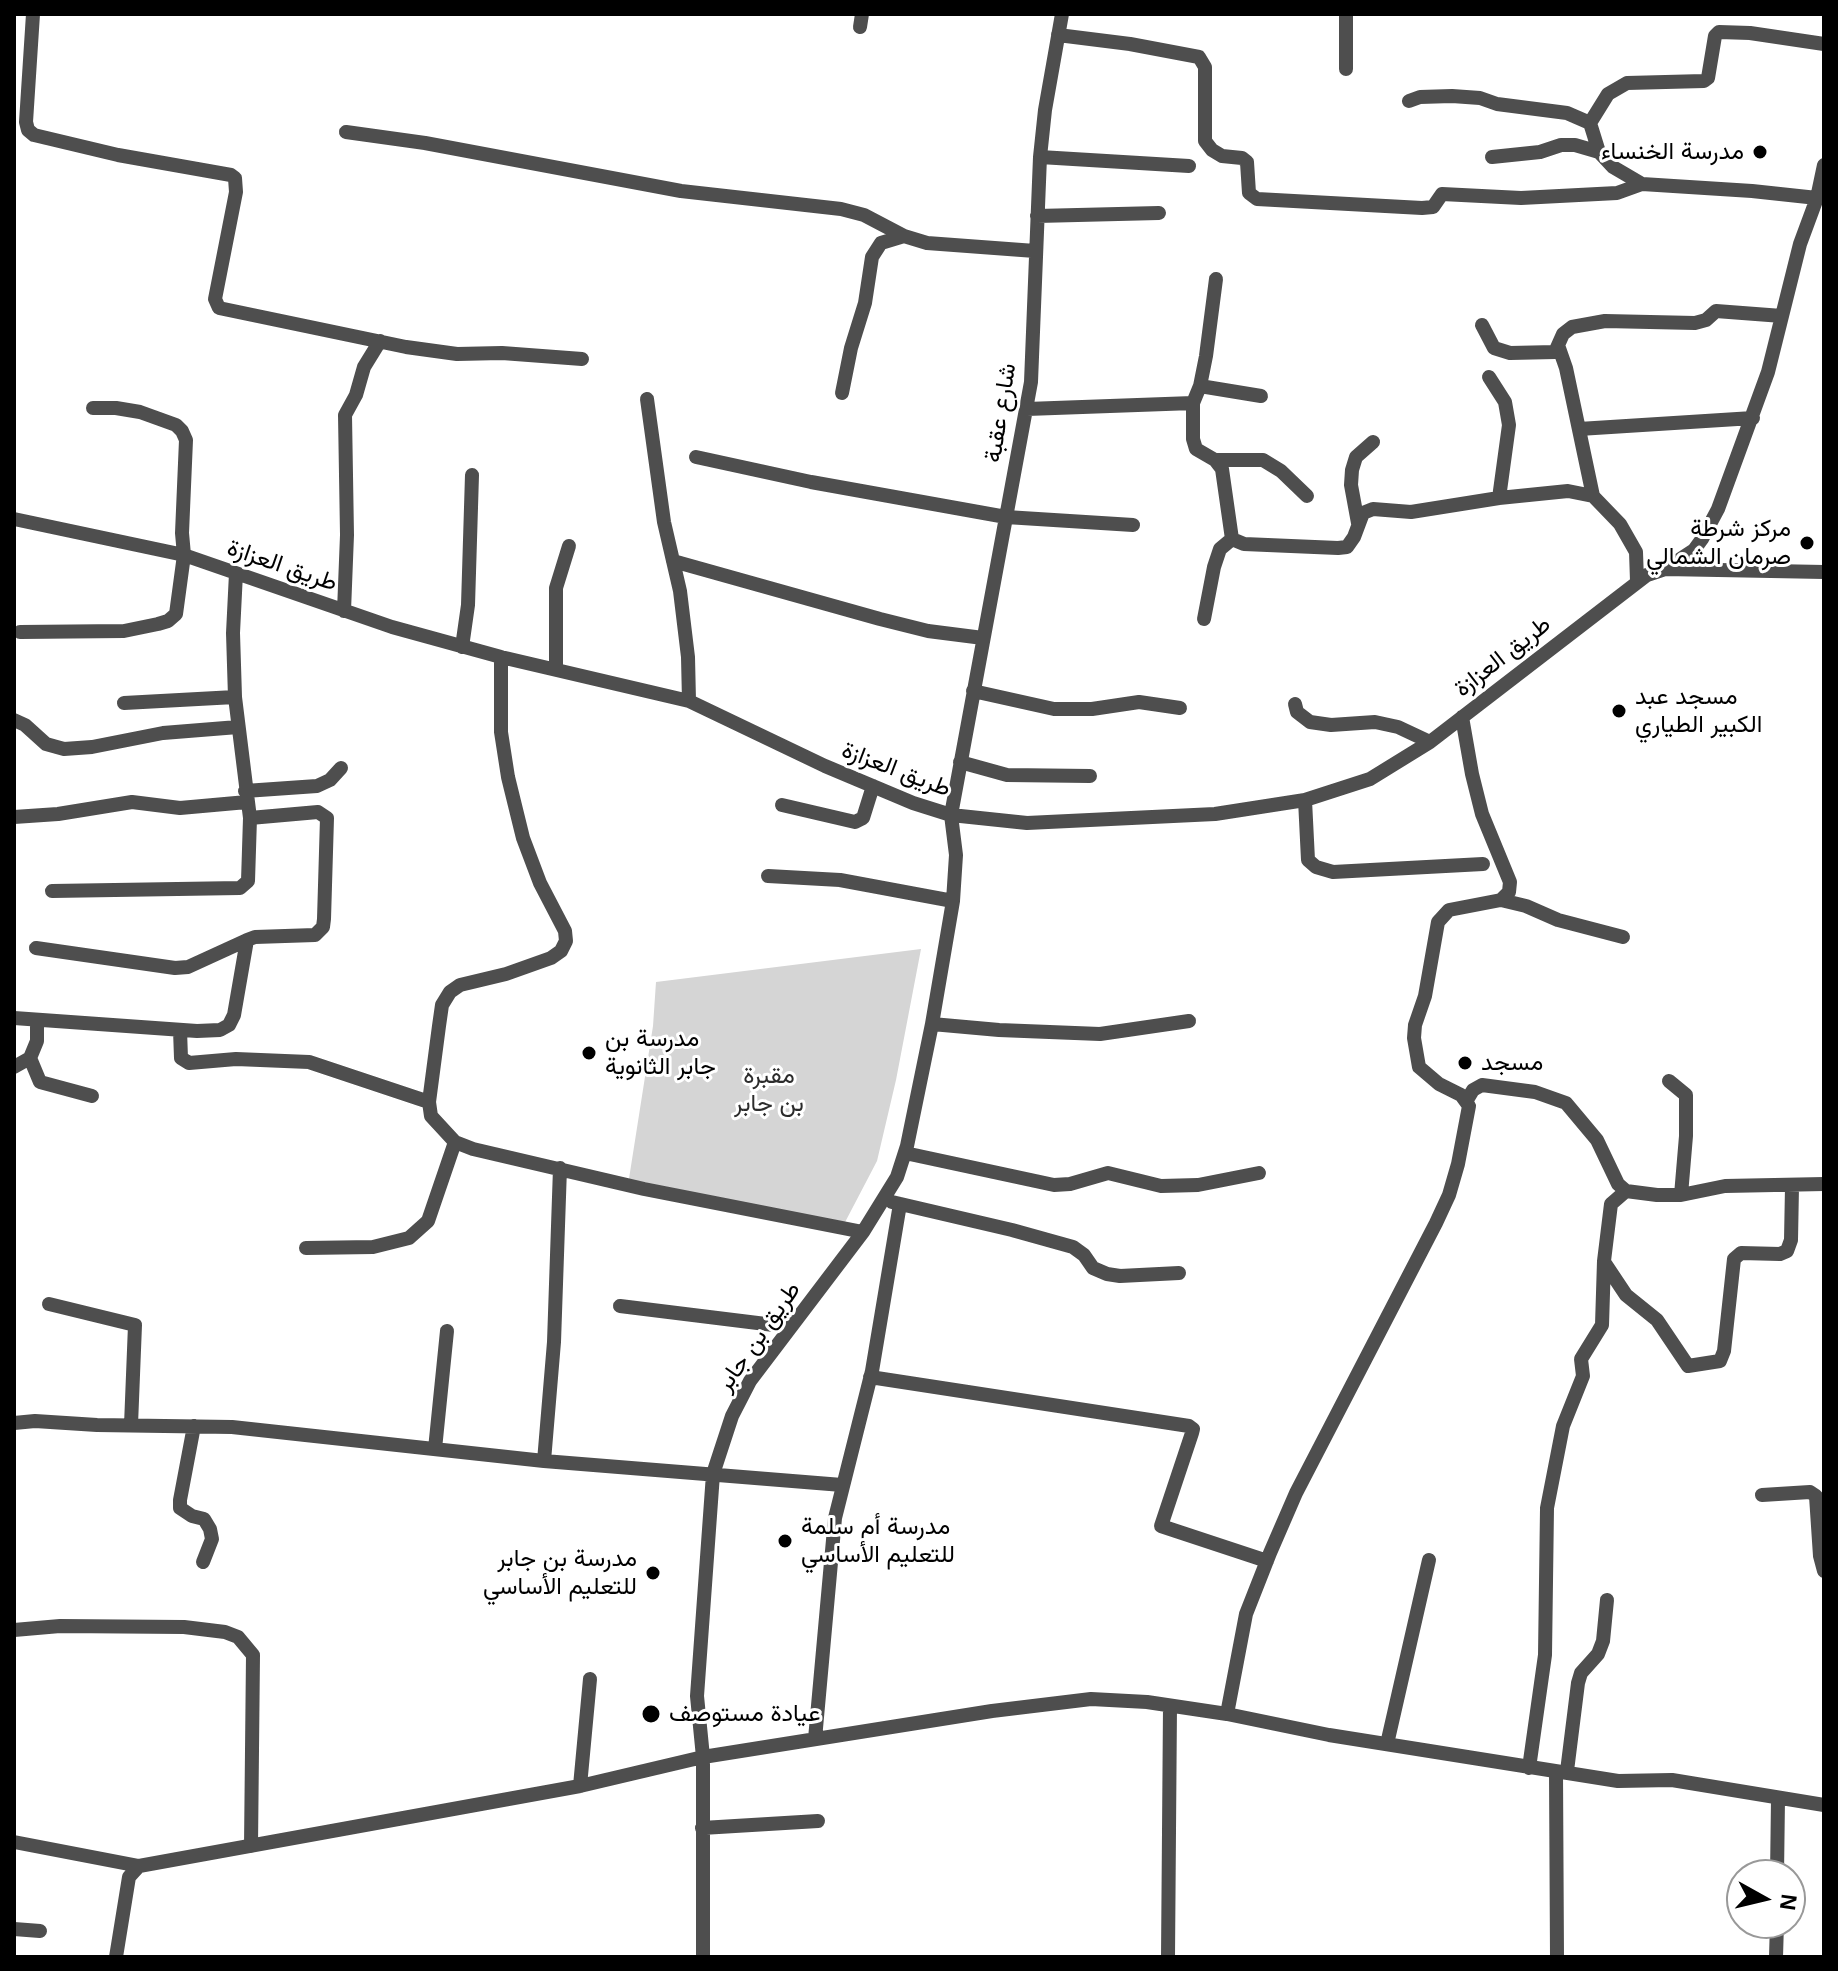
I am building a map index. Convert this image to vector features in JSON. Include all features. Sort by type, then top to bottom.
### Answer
[{"type":"street","points":[[33,14],[26,122],[28,130],[34,135],[118,155],[231,175],[237,185],[215,299],[219,308],[457,354],[502,353],[582,359]]},
{"type":"street","name":"شارع عقبة","points":[[951,815],[1031,382],[1040,157],[1062,14]]},
{"type":"street","points":[[1346,14],[1346,69]]},
{"type":"street","points":[[1642,184],[1613,167],[1599,152],[1590,123],[1608,94],[1627,83],[1704,81],[1708,78],[1715,36],[1719,32],[1750,33],[1824,44]]},
{"type":"street","points":[[1058,35],[1199,57],[1205,67],[1205,141],[1222,156],[1242,158],[1247,162],[1249,193],[1257,199],[1422,208],[1433,207],[1442,194],[1521,198],[1617,193],[1642,184],[1817,198]]},
{"type":"street","points":[[1409,101],[1420,97],[1480,98],[1497,104],[1567,113],[1590,123]]},
{"type":"street","points":[[346,132],[425,143],[681,191],[841,209],[864,215],[904,236],[927,243],[1035,251]]},
{"type":"street","points":[[1492,157],[1540,152],[1561,145],[1575,145],[1599,152]]},
{"type":"street","points":[[1040,157],[1189,166]]},
{"type":"street","points":[[1665,569],[1694,550],[1718,509],[1768,372],[1800,244],[1817,198],[1824,165]]},
{"type":"street","points":[[1037,216],[1159,213]]},
{"type":"street","points":[[842,393],[851,348],[865,303],[872,257],[881,243],[904,236]]},
{"type":"street","points":[[1216,279],[1200,386],[1193,403],[1193,439],[1196,449],[1215,460],[1222,469],[1232,539],[1244,544],[1347,547],[1363,513],[1373,509],[1411,512],[1568,491],[1593,496]]},
{"type":"street","points":[[1482,325],[1494,348],[1510,353],[1555,352],[1563,334],[1572,327],[1605,321],[1695,323],[1706,320],[1716,311],[1782,316]]},
{"type":"street","points":[[344,611],[347,535],[345,415],[356,395],[364,367],[380,341]]},
{"type":"street","points":[[1559,348],[1593,496],[1620,524],[1636,552],[1637,581]]},
{"type":"street","points":[[1489,377],[1505,402],[1509,425],[1499,498]]},
{"type":"street","points":[[1200,386],[1261,396]]},
{"type":"street","points":[[647,399],[664,522],[680,591],[689,701]]},
{"type":"street","points":[[1027,409],[1193,403]]},
{"type":"street","points":[[20,632],[108,632],[168,621],[176,614],[184,555],[186,440],[176,425],[140,412],[93,408]]},
{"type":"street","points":[[1579,429],[1753,418]]},
{"type":"street","points":[[1358,523],[1351,485],[1352,470],[1356,457],[1373,442]]},
{"type":"street","points":[[696,457],[811,482],[1006,517],[1133,525]]},
{"type":"street","points":[[1215,460],[1263,460],[1281,471],[1307,496]]},
{"type":"street","points":[[462,647],[468,605],[472,475]]},
{"type":"street","name":"طريق العزازة","points":[[14,519],[184,555],[344,611],[462,647],[689,701],[873,786],[951,815],[1027,823],[1215,814],[1305,800],[1370,779],[1430,742],[1637,581],[1665,569],[1824,572]]},
{"type":"street","points":[[1204,619],[1220,549],[1232,539]]},
{"type":"street","points":[[556,668],[556,588],[569,546]]},
{"type":"street","points":[[673,561],[928,631],[983,638]]},
{"type":"street","points":[[52,891],[240,888],[245,885],[249,875],[250,818],[235,697],[233,633],[236,573]]},
{"type":"street","points":[[501,657],[501,732],[508,777],[523,838],[540,883],[565,931],[566,941],[561,951],[551,958],[506,974],[460,985],[450,992],[442,1005],[429,1102],[431,1116],[455,1142],[644,1189],[863,1232]]},
{"type":"street","points":[[973,691],[1054,709],[1092,709],[1139,702],[1180,708]]},
{"type":"street","points":[[124,703],[235,697]]},
{"type":"street","points":[[1295,704],[1297,712],[1310,722],[1331,725],[1375,722],[1398,727],[1430,742]]},
{"type":"street","points":[[1462,717],[1482,814],[1509,873],[1509,892],[1501,900]]},
{"type":"street","points":[[14,720],[25,725],[46,744],[64,749],[92,747],[163,733],[238,727]]},
{"type":"street","points":[[960,762],[1007,775],[1090,776]]},
{"type":"street","points":[[14,817],[58,814],[132,802],[180,808],[317,786],[330,780],[341,768]]},
{"type":"street","points":[[782,805],[855,822],[863,818],[873,786]]},
{"type":"street","points":[[1305,800],[1308,860],[1316,867],[1333,872],[1483,864]]},
{"type":"street","points":[[36,948],[175,968],[188,967],[255,937],[315,935],[323,927],[327,818],[318,812],[250,818]]},
{"type":"street","name":"طريق بن جابر","points":[[703,1957],[703,1757],[697,1696],[713,1474],[726,1431],[741,1397],[863,1232],[897,1177],[905,1153],[932,1024],[953,901],[956,855],[951,815]]},
{"type":"street","points":[[768,876],[840,880],[953,901]]},
{"type":"street","points":[[1227,1714],[1246,1614],[1267,1561],[1296,1493],[1386,1323],[1449,1195],[1461,1150],[1469,1106],[1467,1100],[1439,1084],[1419,1067],[1414,1038],[1438,922],[1449,910],[1501,900],[1526,906],[1558,920],[1623,937]]},
{"type":"street","points":[[14,1018],[220,1030],[229,1025],[234,1015],[247,940]]},
{"type":"street","points":[[14,1067],[30,1058],[37,1041],[37,1020]]},
{"type":"street","points":[[932,1024],[1100,1034],[1189,1021]]},
{"type":"street","points":[[180,1030],[181,1058],[189,1063],[236,1059],[309,1062],[429,1102]]},
{"type":"street","points":[[30,1058],[40,1082],[92,1096]]},
{"type":"street","points":[[1669,1081],[1686,1095],[1681,1195]]},
{"type":"street","points":[[1467,1100],[1473,1090],[1482,1085],[1535,1092],[1566,1103],[1597,1140],[1618,1184],[1626,1191],[1681,1195],[1725,1186],[1824,1184]]},
{"type":"street","points":[[306,1248],[373,1247],[409,1238],[428,1221],[455,1142]]},
{"type":"street","points":[[905,1153],[1054,1185],[1070,1184],[1099,1173],[1161,1186],[1198,1185],[1259,1173]]},
{"type":"street","points":[[544,1461],[554,1342],[560,1168]]},
{"type":"street","points":[[1604,1261],[1626,1295],[1657,1320],[1688,1366],[1720,1361],[1724,1351],[1734,1259],[1741,1253],[1780,1254],[1787,1251],[1791,1240],[1792,1187]]},
{"type":"street","points":[[1529,1768],[1545,1655],[1547,1508],[1563,1426],[1583,1376],[1581,1359],[1602,1325],[1604,1261],[1611,1204],[1626,1191]]},
{"type":"street","points":[[884,1200],[1073,1247],[1084,1255],[1093,1268],[1107,1274],[1179,1273]]},
{"type":"street","points":[[815,1739],[831,1553],[842,1485],[870,1377],[900,1204]]},
{"type":"street","points":[[49,1304],[135,1325],[131,1425]]},
{"type":"street","points":[[620,1306],[790,1327]]},
{"type":"street","points":[[435,1449],[447,1331]]},
{"type":"street","points":[[870,1377],[1189,1426],[1192,1433],[1161,1526],[1267,1561]]},
{"type":"street","points":[[14,1423],[232,1427],[544,1461],[842,1485]]},
{"type":"street","points":[[194,1426],[180,1508],[204,1519],[210,1529],[212,1539],[203,1562]]},
{"type":"street","points":[[1762,1495],[1810,1492],[1816,1496],[1824,1571]]},
{"type":"street","points":[[1387,1744],[1429,1560]]},
{"type":"street","points":[[1557,1957],[1562,1772],[1578,1683],[1581,1673],[1598,1654],[1603,1641],[1607,1600]]},
{"type":"street","points":[[14,1630],[60,1626],[184,1627],[225,1632],[238,1637],[253,1655],[251,1846]]},
{"type":"street","points":[[580,1786],[590,1679]]},
{"type":"street","points":[[14,1842],[139,1866],[580,1786],[703,1757],[992,1711],[1091,1699],[1227,1714],[1387,1744],[1618,1781],[1672,1780],[1824,1805]]},
{"type":"street","points":[[1168,1957],[1170,1706]]},
{"type":"street","points":[[1777,1859],[1778,1799]]},
{"type":"street","points":[[702,1828],[818,1821]]},
{"type":"street","points":[[116,1957],[129,1877],[139,1866]]},
{"type":"street","points":[[14,1929],[40,1931]]},
{"type":"green space","name":"مقبرة بن جابر","points":[[921,949],[877,1161],[842,1228],[628,1185],[653,1026],[656,982]]},
{"type":"place","name":"مدرسة الخنساء","points":[[1760,152]]},
{"type":"place","name":"مركز شرطة صرمان الشمالي","points":[[1807,543]]},
{"type":"place","name":"مسجد عبد الكبير الطياري","points":[[1619,711]]},
{"type":"place","name":"مدرسة بن جابر الثانوية","points":[[589,1053]]},
{"type":"place","name":"مسجد","points":[[1465,1063]]},
{"type":"place","name":"مدرسة أم سلمة للتعليم الأساسي","points":[[785,1541]]},
{"type":"place","name":"مدرسة بن جابر للتعليم الأساسي","points":[[653,1573]]},
{"type":"place","name":"عيادة مستوصف","points":[[651,1714]]}]
